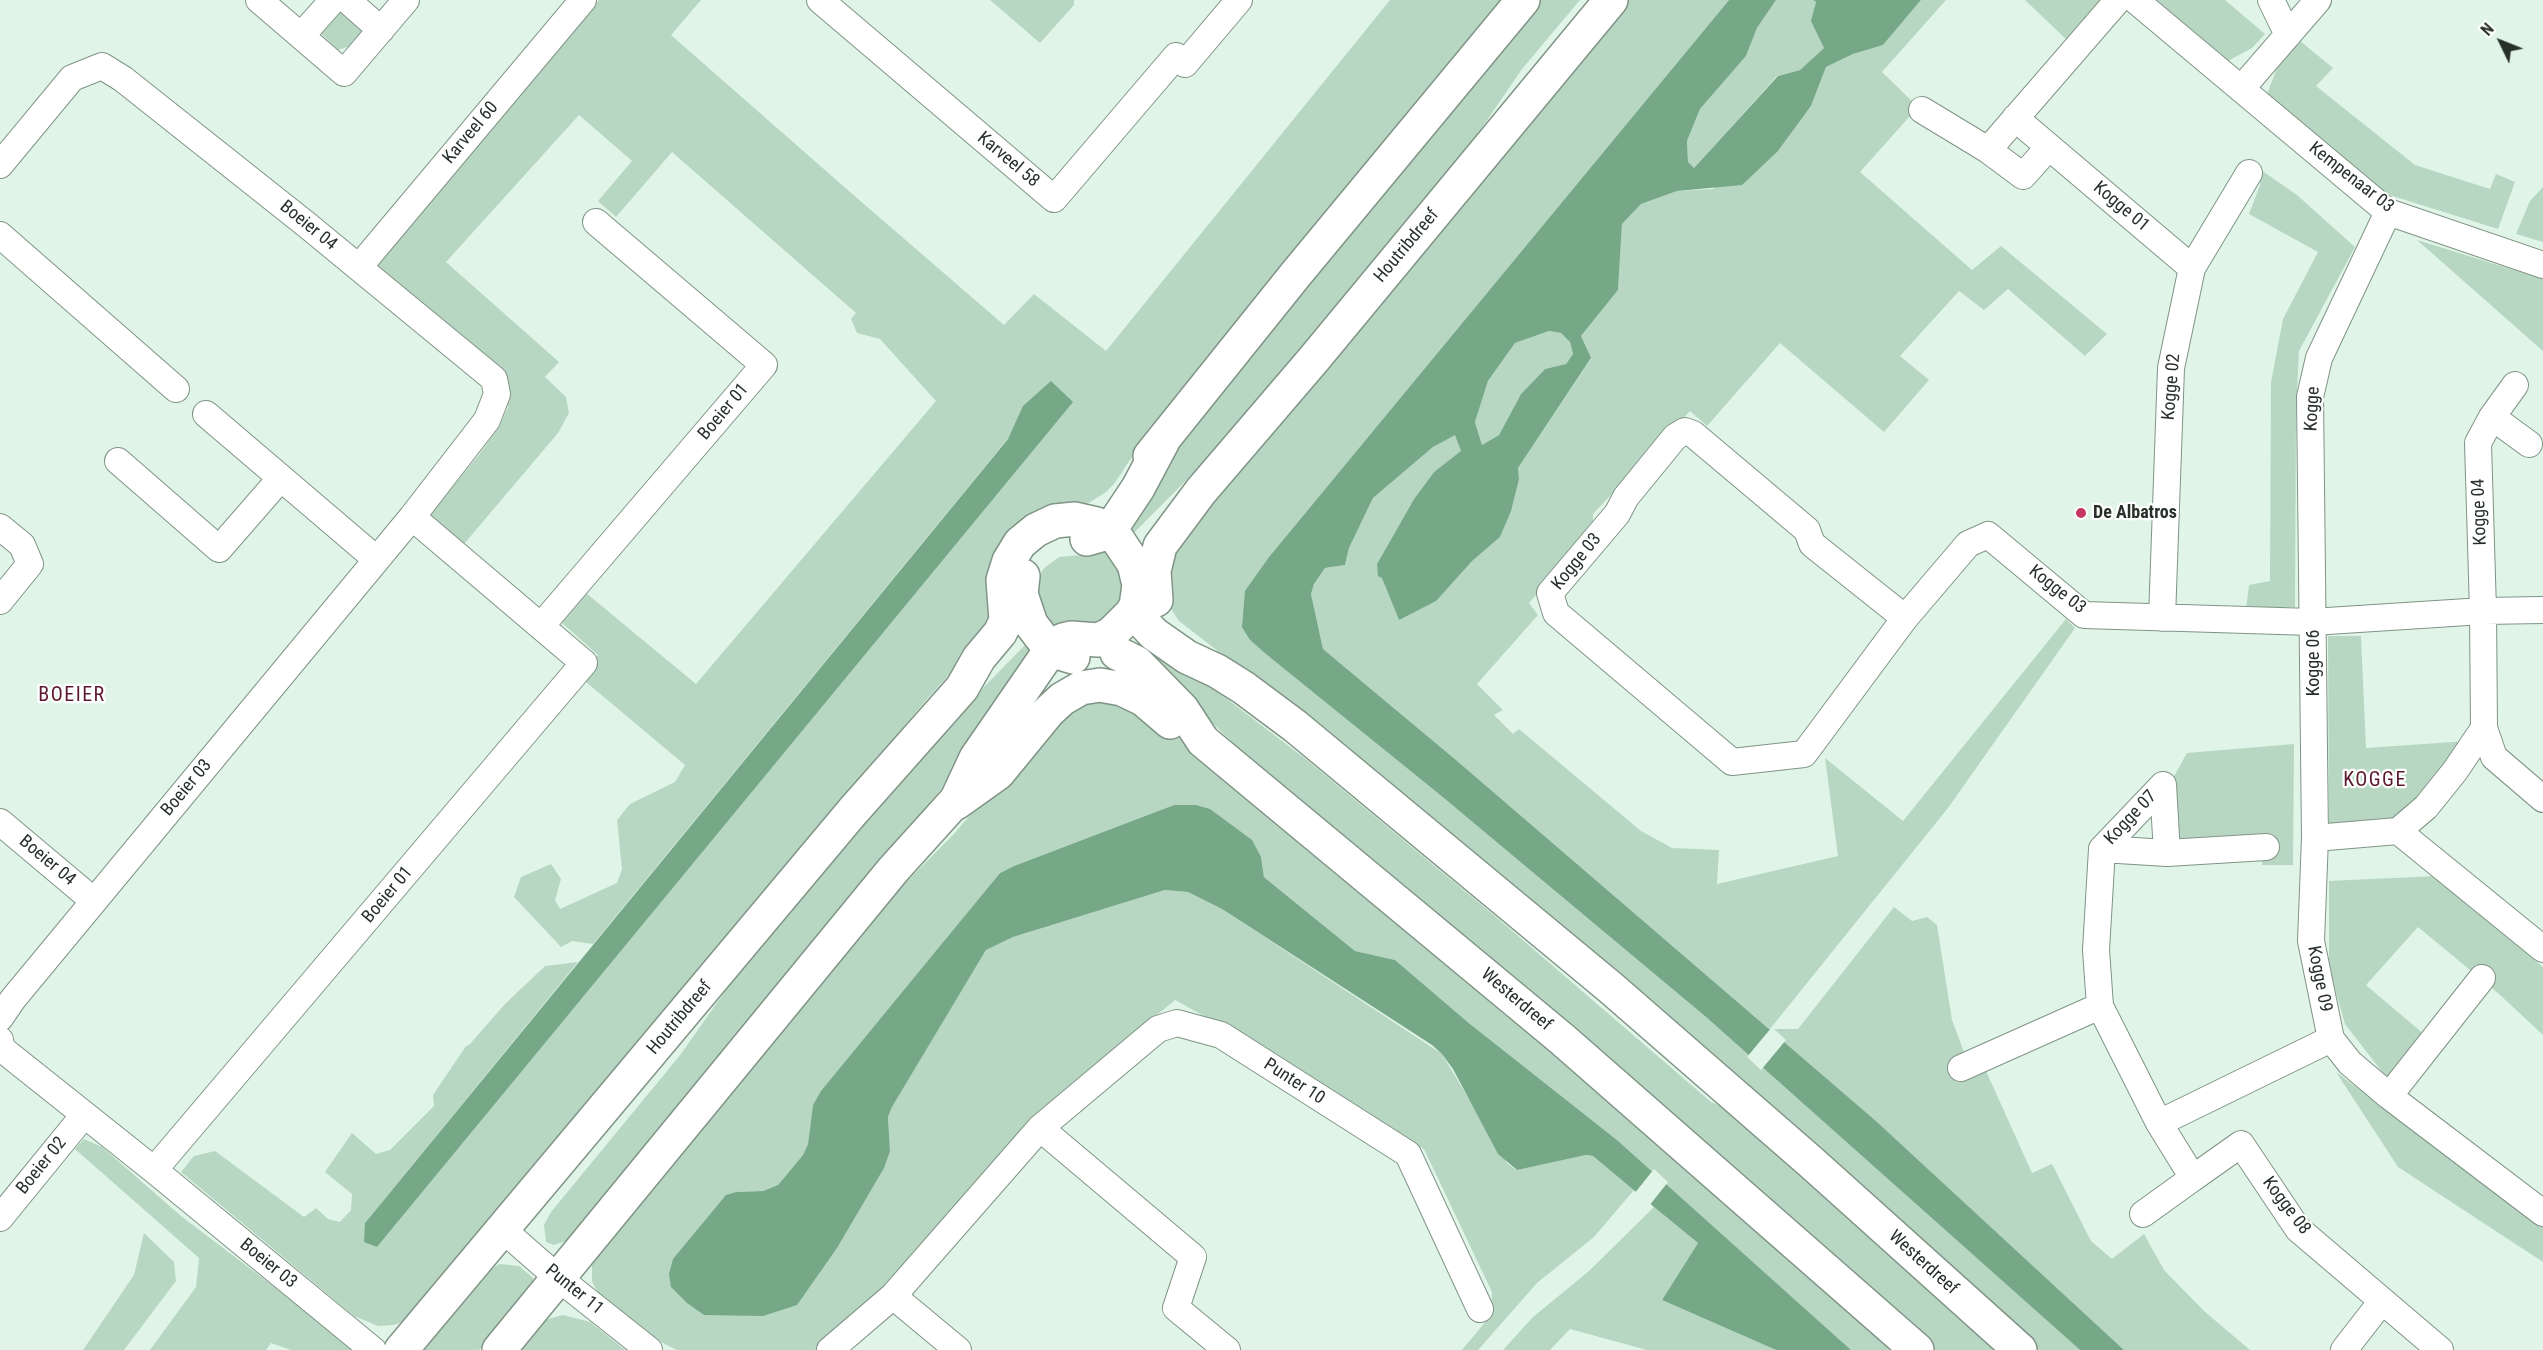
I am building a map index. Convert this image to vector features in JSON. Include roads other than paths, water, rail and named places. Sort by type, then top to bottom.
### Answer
[{"type":"main road","points":[[1096,525],[1096,517],[1163,441],[1201,391],[1523,0]]},
{"type":"main road","name":"Houtribdreef","points":[[1144,567],[1201,491],[1314,359],[1611,0]]},
{"type":"main road","points":[[1065,519],[1096,525],[1124,545],[1144,567],[1156,586],[1133,643],[1117,653],[1091,659],[1063,653],[1037,633],[1016,612],[1003,580],[1009,561],[1020,543],[1045,525],[1065,519]]},
{"type":"main road","name":"Houtribdreef","points":[[401,1350],[853,811],[962,688],[979,657],[1000,633],[1006,621],[1016,612]]},
{"type":"main road","points":[[499,1350],[886,879],[955,803],[1047,679],[1062,664],[1063,640],[1071,638],[1098,640],[1111,634],[1126,622],[1146,614]]},
{"type":"main road","name":"Westerdreef","points":[[1146,614],[1187,657],[1217,671],[1295,726],[1611,988],[1812,1163],[2020,1350]]},
{"type":"main road","name":"Westerdreef","points":[[1117,653],[1137,663],[1182,709],[1203,741],[1562,1039],[1917,1350]]},
{"type":"main road","points":[[955,803],[998,773],[1055,705],[1071,693],[1090,686],[1116,688],[1143,699],[1170,722],[1203,741]]},
{"type":"street","points":[[259,0],[344,73],[406,0]]},
{"type":"street","points":[[301,36],[333,0]]},
{"type":"street","points":[[347,0],[381,30]]},
{"type":"street","name":"Karveel 60","points":[[359,267],[583,0]]},
{"type":"street","name":"Karveel 58","points":[[820,0],[1054,199],[1176,56],[1185,64],[1239,0]]},
{"type":"street","points":[[1988,150],[2118,0]]},
{"type":"street","name":"Kempenaar 03","points":[[2135,0],[2388,212],[2543,265]]},
{"type":"street","points":[[2271,0],[2288,35]]},
{"type":"street","points":[[2241,89],[2318,0]]},
{"type":"street","name":"Boeier 04","points":[[0,165],[72,78],[102,66],[123,79],[359,267],[494,379],[497,394],[487,420],[412,517]]},
{"type":"street","points":[[1922,110],[1988,150],[2023,176],[2049,147]]},
{"type":"street","name":"Kogge 01","points":[[2015,118],[2192,268]]},
{"type":"street","name":"Kogge 02","points":[[2162,618],[2171,368],[2192,268],[2249,173]]},
{"type":"street","name":"Kogge","points":[[2312,622],[2310,397],[2319,358],[2388,212]]},
{"type":"street","name":"Boeier 01","points":[[541,627],[764,364],[596,222]]},
{"type":"street","points":[[0,235],[176,389]]},
{"type":"street","name":"Kogge 04","points":[[2483,611],[2478,443],[2492,417],[2515,385]]},
{"type":"street","points":[[206,414],[376,560]]},
{"type":"street","points":[[2492,417],[2529,444]]},
{"type":"street","name":"Kogge 03","points":[[1905,618],[1812,544],[1807,530],[1693,434],[1685,431],[1675,437],[1626,497],[1617,514],[1550,593],[1556,613],[1732,762],[1804,754],[1905,618],[1968,544],[1988,535],[2084,615],[2112,618],[2162,618]]},
{"type":"street","points":[[118,460],[219,549],[280,479]]},
{"type":"street","name":"Boeier 01","points":[[154,1170],[584,663],[412,517]]},
{"type":"street","name":"Boeier 03","points":[[0,1018],[13,999],[412,517]]},
{"type":"street","points":[[0,526],[22,545],[30,564],[0,601]]},
{"type":"street","name":"Kogge 06","points":[[2315,838],[2312,622],[2483,611],[2543,610]]},
{"type":"street","points":[[2483,611],[2484,728],[2494,757],[2543,799]]},
{"type":"street","points":[[2162,618],[2312,622]]},
{"type":"street","points":[[2315,838],[2398,831],[2426,807],[2455,771],[2484,728]]},
{"type":"street","name":"Kogge 07","points":[[2159,1123],[2100,1006],[2096,950],[2102,849],[2163,785],[2167,853]]},
{"type":"street","name":"Boeier 04","points":[[0,822],[94,901]]},
{"type":"street","points":[[2398,831],[2543,950]]},
{"type":"street","name":"Kogge 09","points":[[2315,838],[2311,941],[2331,1039],[2350,1063],[2389,1096],[2543,1213]]},
{"type":"street","name":"Kogge 07","points":[[2102,849],[2167,853],[2266,847]]},
{"type":"street","points":[[2389,1096],[2482,978]]},
{"type":"street","points":[[1961,1068],[2100,1006]]},
{"type":"street","name":"Punter 10","points":[[830,1350],[893,1296],[1040,1128],[1158,1029],[1177,1023],[1221,1035],[1408,1154],[1480,1309]]},
{"type":"street","points":[[2193,1178],[2159,1123],[2331,1039]]},
{"type":"street","name":"Boeier 03","points":[[0,1040],[2,1049],[154,1170],[373,1350]]},
{"type":"street","name":"Boeier 02","points":[[0,1218],[84,1115]]},
{"type":"street","points":[[1040,1128],[1193,1257],[1176,1308],[1227,1350]]},
{"type":"street","name":"Kogge 08","points":[[2143,1214],[2241,1144],[2298,1229],[2439,1350]]},
{"type":"street","name":"Punter 11","points":[[502,1229],[649,1350]]},
{"type":"street","points":[[893,1296],[958,1350]]},
{"type":"street","points":[[2344,1350],[2382,1301]]},
{"type":"place","name":"De Albatros","points":[[2081,513]]},
{"type":"district","name":"BOEIER","points":[[72,696]]},
{"type":"district","name":"KOGGE","points":[[2375,781]]}]
